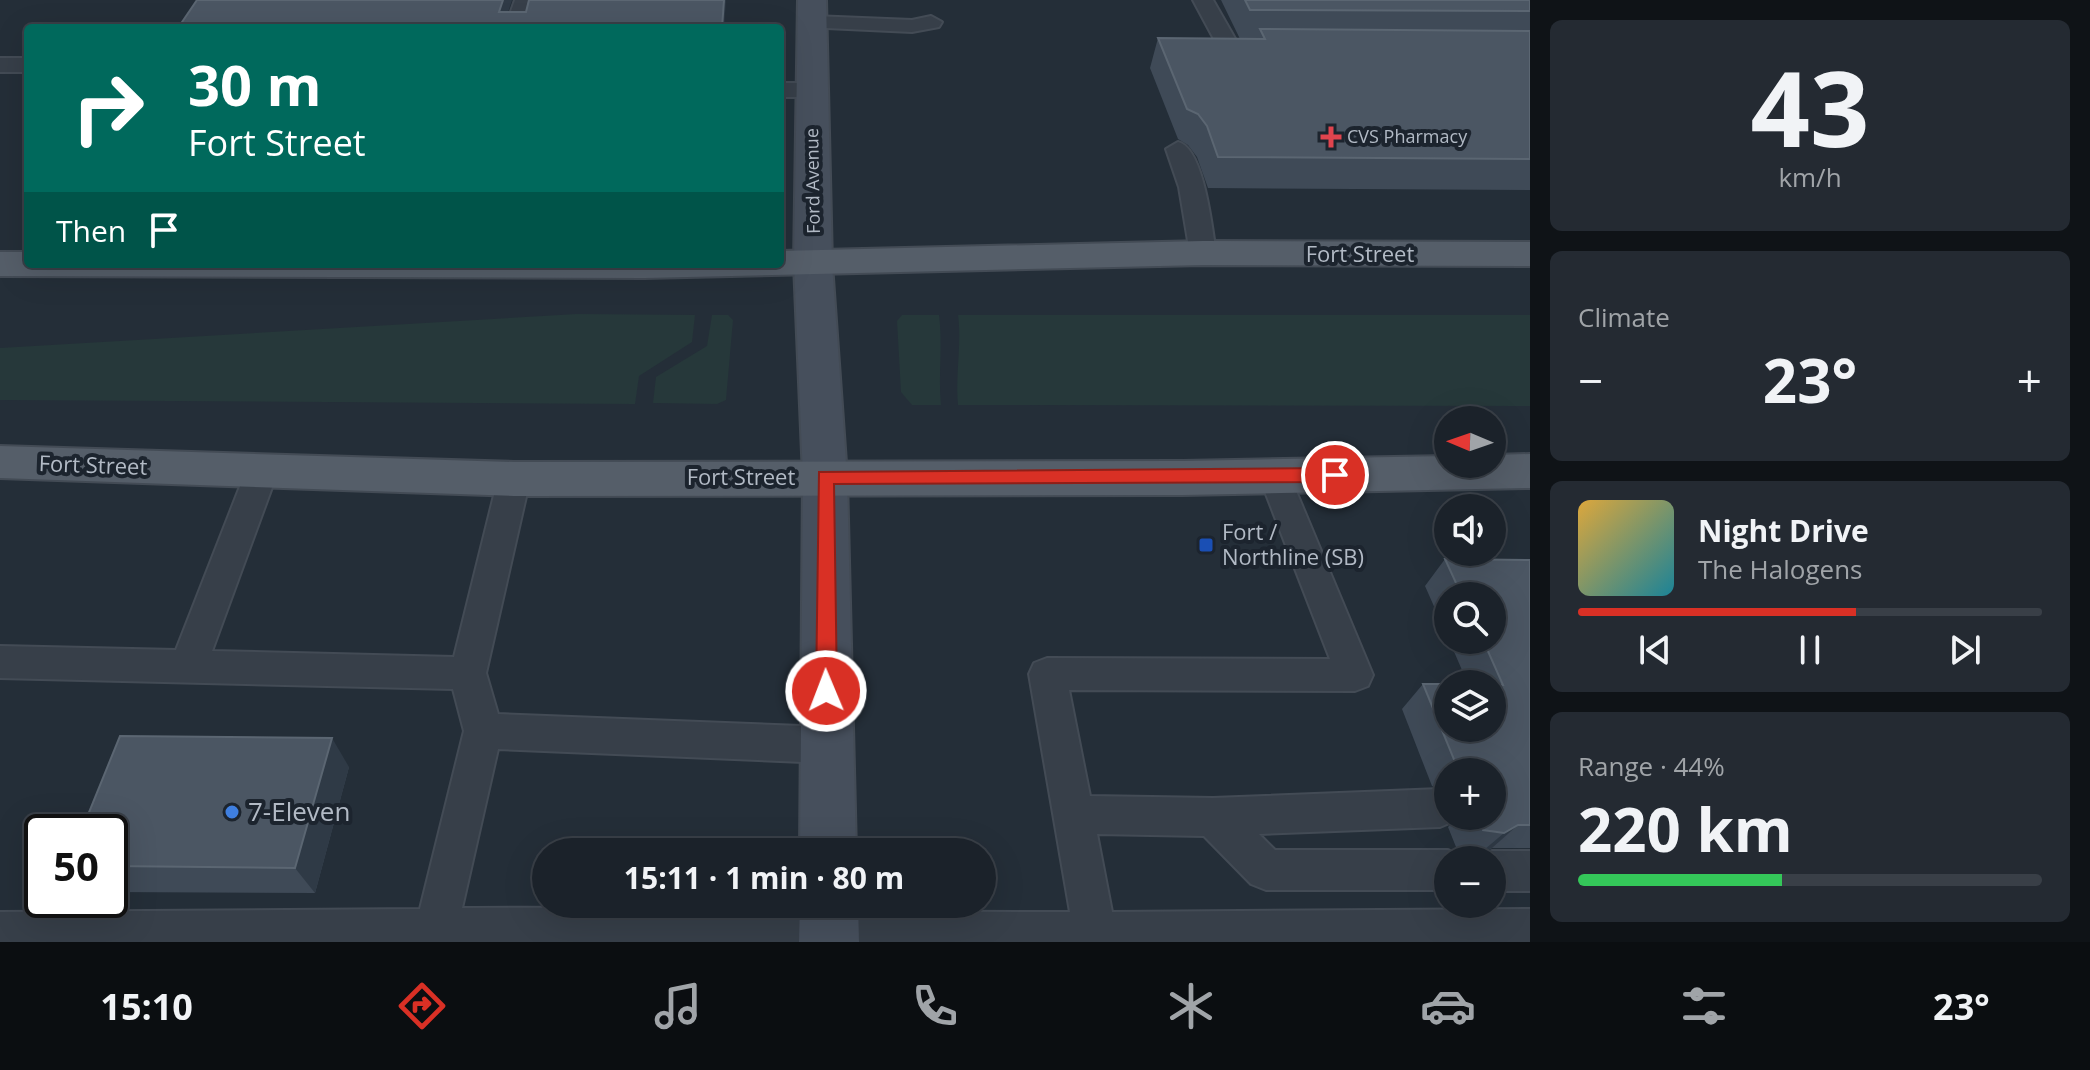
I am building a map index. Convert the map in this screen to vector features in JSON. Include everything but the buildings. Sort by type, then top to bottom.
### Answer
[{"type":"main road","name":"Ford Avenue","points":[[812,11],[796,82],[813,264],[825,477],[828,838]]},
{"type":"main road","name":"Fort Street","points":[[784,264],[1203,253],[1530,254]]},
{"type":"main road","points":[[0,264],[24,264]]},
{"type":"main road","name":"Fort Street","points":[[0,462],[514,479],[1275,476],[1530,471]]},
{"type":"lane","points":[[517,24],[525,0]]},
{"type":"lane","points":[[1203,0],[1230,49],[1292,49]]},
{"type":"lane","points":[[812,11],[912,26],[931,22]]},
{"type":"lane","points":[[0,65],[24,65]]},
{"type":"lane","points":[[1178,149],[1192,187],[1203,253]]},
{"type":"lane","points":[[188,667],[262,471]]},
{"type":"lane","points":[[1095,933],[1047,674],[1355,675],[1275,476]]},
{"type":"lane","points":[[436,930],[483,731],[468,673],[514,479]]},
{"type":"lane","points":[[0,662],[468,673]]},
{"type":"lane","points":[[483,731],[827,745]]},
{"type":"lane","points":[[1075,815],[1213,817],[1434,808]]},
{"type":"lane","points":[[1213,817],[1266,870],[1434,870]]},
{"type":"lane","points":[[1506,871],[1530,871]]},
{"type":"lane","points":[[0,934],[227,937],[436,930],[829,927],[1370,936],[1530,931]]},
{"type":"shaded area","points":[[577,314],[695,315],[692,342],[639,376],[635,404],[0,400],[0,348]]},
{"type":"shaded area","points":[[712,315],[728,315],[733,320],[726,400],[717,404],[653,403],[656,377],[707,346]]},
{"type":"shaded area","points":[[902,315],[939,315],[941,405],[912,405],[901,392],[897,321]]},
{"type":"shaded area","points":[[958,315],[1530,315],[1530,406],[958,405]]},
{"type":"place","name":"CVS Pharmacy","points":[[1331,137]]},
{"type":"place","name":"Fort / Northline (SB)","points":[[1206,545]]},
{"type":"place","name":"7-Eleven","points":[[232,812]]},
{"type":"route","points":[[826,691],[825,477],[1183,478],[1335,475]]}]
